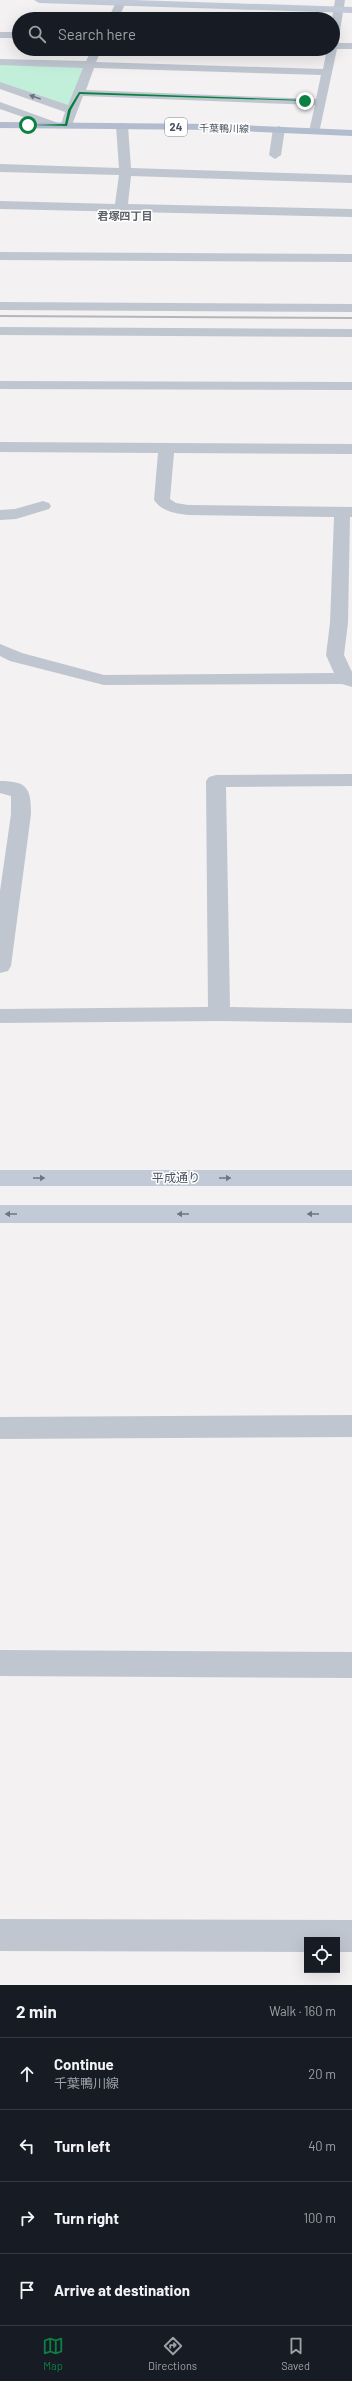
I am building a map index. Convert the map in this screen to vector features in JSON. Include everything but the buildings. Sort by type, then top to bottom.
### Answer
[{"type":"main road","name":"千葉鴨川線","points":[[0,125],[279,129],[352,132]]},
{"type":"street","points":[[39,0],[339,5],[352,10]]},
{"type":"street","points":[[116,12],[121,1]]},
{"type":"street","points":[[0,35],[12,35]]},
{"type":"street","points":[[340,46],[352,46]]},
{"type":"street","points":[[0,105],[61,125],[79,93],[93,56]]},
{"type":"street","points":[[315,131],[330,56]]},
{"type":"street","points":[[0,62],[326,72]]},
{"type":"street","points":[[0,85],[70,110]]},
{"type":"street","points":[[79,93],[320,102]]},
{"type":"street","points":[[121,208],[126,171],[126,146],[122,126]]},
{"type":"street","points":[[275,155],[279,129]]},
{"type":"street","points":[[0,168],[352,179]]},
{"type":"street","points":[[0,206],[352,213]]},
{"type":"street","points":[[0,256],[352,258]]},
{"type":"street","points":[[0,306],[352,308]]},
{"type":"street","points":[[0,331],[352,333]]},
{"type":"street","points":[[0,385],[352,386]]},
{"type":"street","points":[[0,448],[352,450]]},
{"type":"street","points":[[166,450],[162,500],[171,507],[188,510],[347,512],[339,624],[335,655],[350,679]]},
{"type":"street","points":[[0,515],[16,514],[43,506]]},
{"type":"street","points":[[0,649],[16,657],[104,680],[350,679]]},
{"type":"street","points":[[219,1014],[216,781],[352,780]]},
{"type":"street","points":[[0,787],[7,787],[21,793],[21,814],[0,966]]},
{"type":"street","points":[[0,1016],[219,1014],[352,1016]]},
{"type":"street","name":"平成通り","points":[[0,1178],[352,1178]]},
{"type":"street","points":[[0,1214],[352,1214]]},
{"type":"street","points":[[0,1428],[352,1426]]},
{"type":"street","points":[[0,1663],[352,1665]]},
{"type":"street","points":[[0,1935],[352,1936]]},
{"type":"green space","points":[[0,62],[89,64],[70,110],[0,85]]},
{"type":"railway","points":[[0,316],[352,318]]},
{"type":"district","name":"君塚四丁目","points":[[125,216]]},
{"type":"route","points":[[28,125],[66,125],[70,110],[79,93],[305,101]]}]
